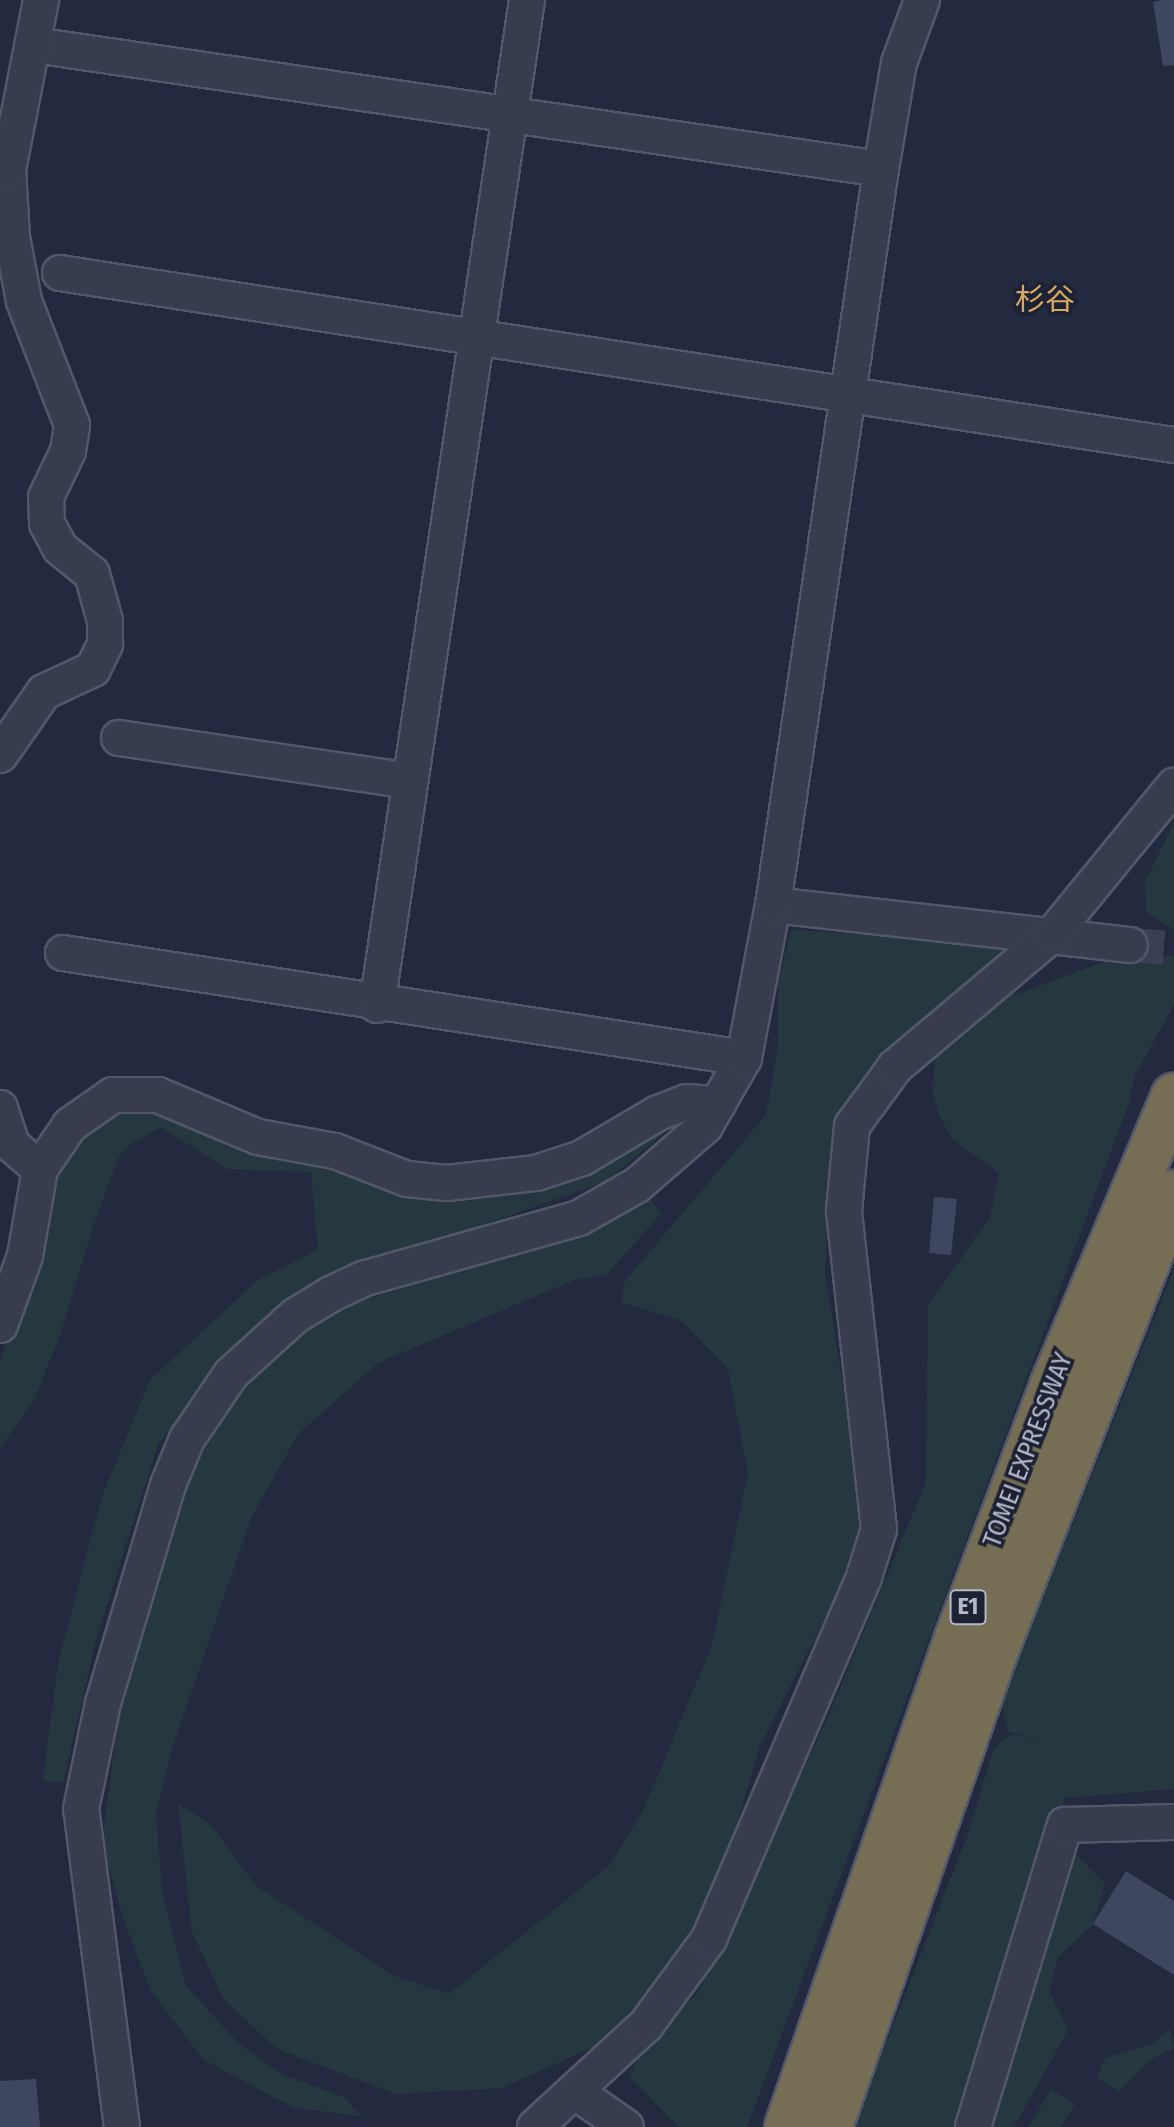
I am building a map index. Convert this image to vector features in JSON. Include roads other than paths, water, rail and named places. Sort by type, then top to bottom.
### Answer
[{"type":"highway","name":"TOMEI EXPRESSWAY","points":[[787,2127],[957,1638],[1052,1386],[1174,1096]]},
{"type":"highway","name":"TOMEI EXPRESSWAY","points":[[830,2127],[995,1653],[1174,1193]]},
{"type":"street","points":[[0,755],[44,692],[64,678],[93,669],[105,644],[105,621],[92,574],[60,548],[47,524],[46,497],[68,451],[72,425],[24,301],[12,237],[8,170],[41,0]]},
{"type":"street","points":[[377,1005],[527,0]]},
{"type":"street","points":[[122,2127],[81,1809],[103,1703],[168,1485],[187,1439],[231,1374],[295,1316],[366,1278],[579,1218],[669,1161],[705,1126],[744,1058],[773,905],[881,169],[899,63],[922,0]]},
{"type":"street","points":[[34,45],[881,169]]},
{"type":"street","points":[[60,273],[1174,445]]},
{"type":"street","points":[[119,738],[410,781]]},
{"type":"street","points":[[535,2127],[646,2025],[709,1939],[831,1660],[879,1529],[844,1211],[852,1126],[895,1067],[1052,935],[1174,786]]},
{"type":"street","points":[[773,905],[1130,945]]},
{"type":"street","points":[[63,953],[377,1005],[744,1058]]},
{"type":"street","points":[[0,1325],[25,1256],[40,1169],[70,1125],[113,1095],[158,1095],[258,1137],[335,1151],[407,1179],[447,1183],[536,1173],[582,1158],[658,1113],[687,1102],[718,1104]]},
{"type":"street","points":[[0,1108],[12,1145],[40,1169]]},
{"type":"street","points":[[973,2127],[1065,1825],[1174,1822]]},
{"type":"street","points":[[574,2091],[626,2127]]},
{"type":"tunnel","points":[[1130,945],[1174,948]]},
{"type":"district","name":"杉谷","points":[[1045,300]]}]
